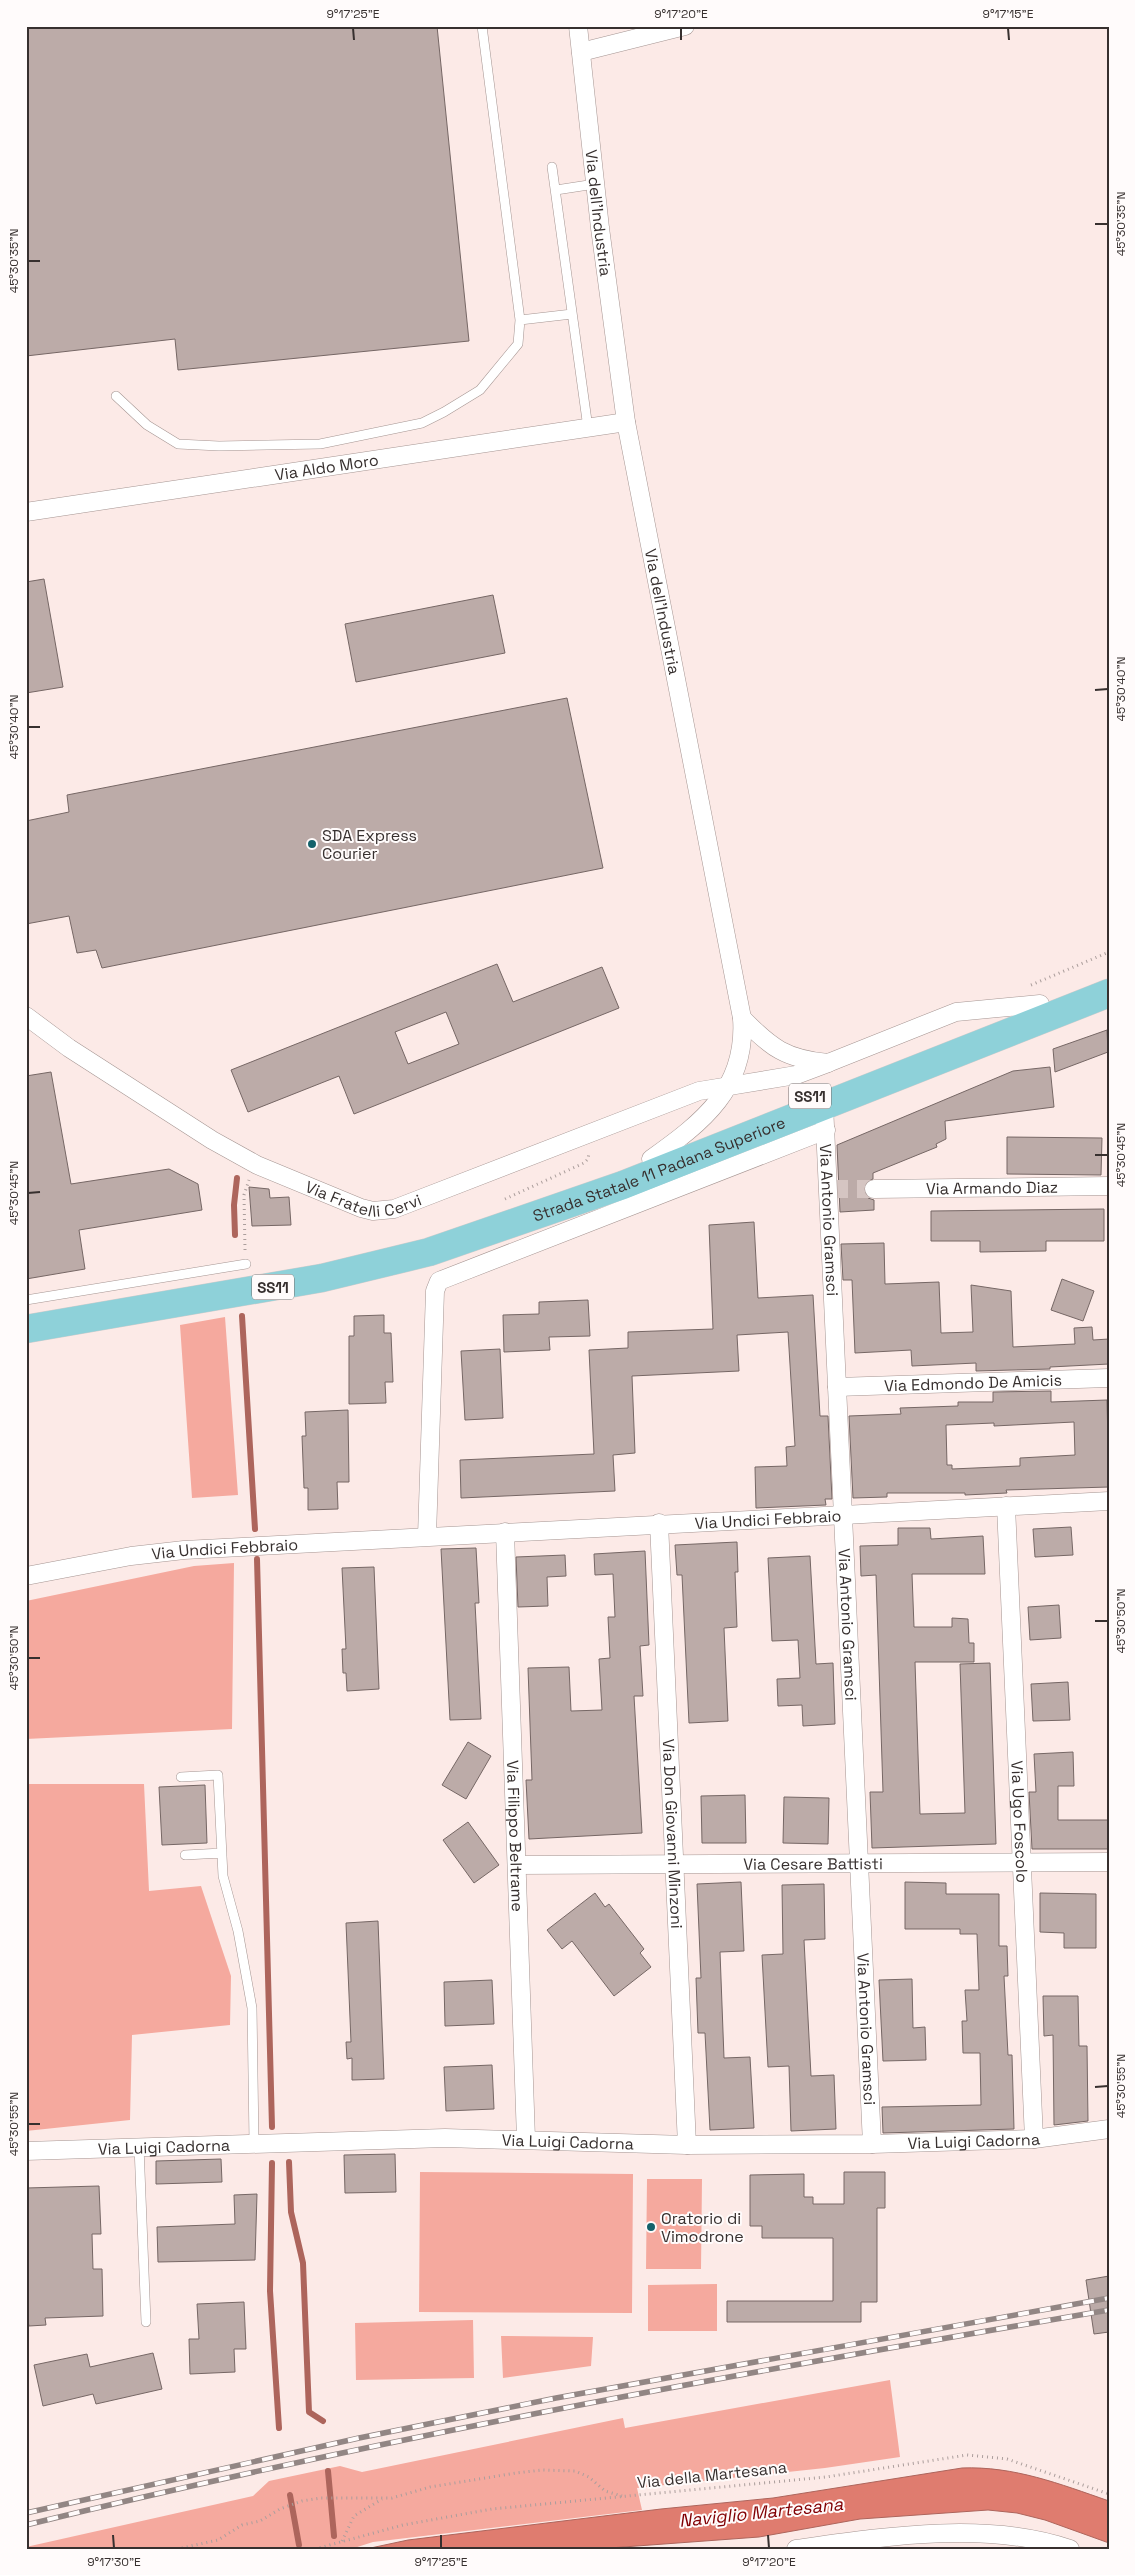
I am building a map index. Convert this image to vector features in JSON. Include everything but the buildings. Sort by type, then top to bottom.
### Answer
[{"type":"main road","name":"Strada Statale 11 Padana Superiore","points":[[26,1329],[344,1273],[429,1252],[507,1213],[617,1173],[1109,977]]},
{"type":"main road","name":"Strada Statale 11 Padana Superiore","points":[[507,1213],[623,1185],[825,1118],[1109,993]]},
{"type":"street","name":"Via dell'Industria","points":[[578,26],[595,184],[626,422],[742,1018],[742,1049],[719,1101],[708,1115],[651,1159]]},
{"type":"street","points":[[581,52],[685,26]]},
{"type":"street","name":"Via Aldo Moro","points":[[26,512],[626,422]]},
{"type":"street","name":"Via Fratelli Cervi","points":[[26,1016],[70,1048],[212,1140],[257,1165],[361,1208],[373,1211],[394,1209],[699,1091],[728,1084],[796,1075],[956,1012],[1040,1004]]},
{"type":"street","points":[[742,1018],[771,1046],[785,1054],[809,1061],[828,1063]]},
{"type":"street","points":[[427,1536],[435,1291],[438,1281],[825,1118]]},
{"type":"street","name":"Via Antonio Gramsci","points":[[825,1118],[872,2144]]},
{"type":"street","name":"Via Armando Diaz","points":[[874,1189],[1109,1186]]},
{"type":"street","name":"Via Edmondo De Amicis","points":[[837,1387],[1109,1378]]},
{"type":"street","name":"Via Undici Febbraio","points":[[26,1576],[175,1550],[843,1513],[1109,1501]]},
{"type":"street","name":"Via Ugo Foscolo","points":[[1006,1506],[1020,1862],[1034,2139]]},
{"type":"street","name":"Via Don Giovanni Minzoni","points":[[659,1523],[687,2145]]},
{"type":"street","name":"Via Filippo Beltrame","points":[[504,1532],[526,2139]]},
{"type":"street","name":"Via Cesare Battisti","points":[[517,1865],[1109,1862]]},
{"type":"street","name":"Via Luigi Cadorna","points":[[26,2151],[254,2142],[445,2138],[687,2145],[872,2144],[1034,2139],[1109,2128]]},
{"type":"street","points":[[796,2549],[997,2534],[1025,2543],[1070,2549]]},
{"type":"lane","points":[[116,396],[146,425],[178,444],[219,446],[320,444],[422,422],[444,412],[480,390],[518,344],[520,320],[482,26]]},
{"type":"lane","points":[[552,167],[588,428]]},
{"type":"lane","points":[[556,190],[595,184]]},
{"type":"lane","points":[[520,320],[572,314]]},
{"type":"lane","points":[[26,1300],[246,1264]]},
{"type":"lane","points":[[181,1777],[218,1775],[223,1876],[238,1931],[252,2008],[254,2142]]},
{"type":"lane","points":[[185,1856],[222,1853]]},
{"type":"lane","points":[[139,2146],[146,2322]]},
{"type":"path","points":[[507,1213],[515,1193],[584,1163],[588,1159],[589,1152]]},
{"type":"path","points":[[246,1264],[244,1195],[257,1165]]},
{"type":"path","name":"Via della Martesana","points":[[315,2549],[404,2525],[492,2509],[826,2477],[967,2455],[1007,2459],[1109,2494]]},
{"type":"path","points":[[177,2549],[218,2540],[242,2525],[268,2518],[280,2509],[302,2501],[321,2498],[382,2499],[430,2487],[542,2470],[575,2471],[589,2477],[605,2491],[624,2496]]},
{"type":"path","points":[[341,2542],[354,2516],[382,2499]]},
{"type":"shaded area","points":[[225,1317],[238,1495],[192,1498],[180,1325]]},
{"type":"shaded area","points":[[234,1563],[232,1729],[26,1739],[26,1601],[194,1566]]},
{"type":"shaded area","points":[[26,1784],[144,1784],[149,1891],[201,1886],[231,1976],[230,2025],[132,2035],[130,2120],[26,2131]]},
{"type":"shaded area","points":[[420,2172],[633,2174],[632,2313],[419,2312]]},
{"type":"shaded area","points":[[647,2179],[702,2179],[701,2269],[646,2269]]},
{"type":"shaded area","points":[[717,2284],[717,2331],[648,2331],[648,2285]]},
{"type":"shaded area","points":[[473,2320],[474,2378],[356,2380],[355,2323]]},
{"type":"shaded area","points":[[501,2336],[593,2337],[591,2366],[503,2378]]},
{"type":"shaded area","points":[[890,2380],[900,2457],[825,2468],[637,2488],[642,2510],[373,2542],[351,2549],[26,2549],[26,2547],[253,2496],[269,2481],[340,2466],[362,2472],[623,2418],[625,2428]]},
{"type":"water","name":"Naviglio Martesana","points":[[962,2468],[1000,2470],[1037,2477],[1109,2501],[1109,2543],[1045,2520],[1017,2513],[988,2510],[860,2519],[759,2537],[596,2549],[366,2549],[408,2540],[661,2509],[773,2498]]},
{"type":"waterway","points":[[235,1235],[234,1205],[237,1178]]},
{"type":"waterway","points":[[242,1316],[255,1529]]},
{"type":"waterway","points":[[257,1559],[272,2127]]},
{"type":"waterway","points":[[289,2162],[291,2212],[303,2263],[309,2412],[323,2421]]},
{"type":"waterway","points":[[272,2163],[270,2291],[279,2428]]},
{"type":"waterway","points":[[328,2471],[334,2536]]},
{"type":"waterway","points":[[290,2495],[299,2545]]},
{"type":"tunnel","points":[[830,1189],[874,1189]]},
{"type":"railway","points":[[26,2513],[359,2438],[556,2398],[1109,2298]]},
{"type":"railway","points":[[26,2525],[295,2463],[566,2408],[837,2357],[1109,2310]]},
{"type":"place","name":"SDA Express Courier","points":[[312,844]]},
{"type":"place","name":"Oratorio di Vimodrone","points":[[651,2227]]}]
